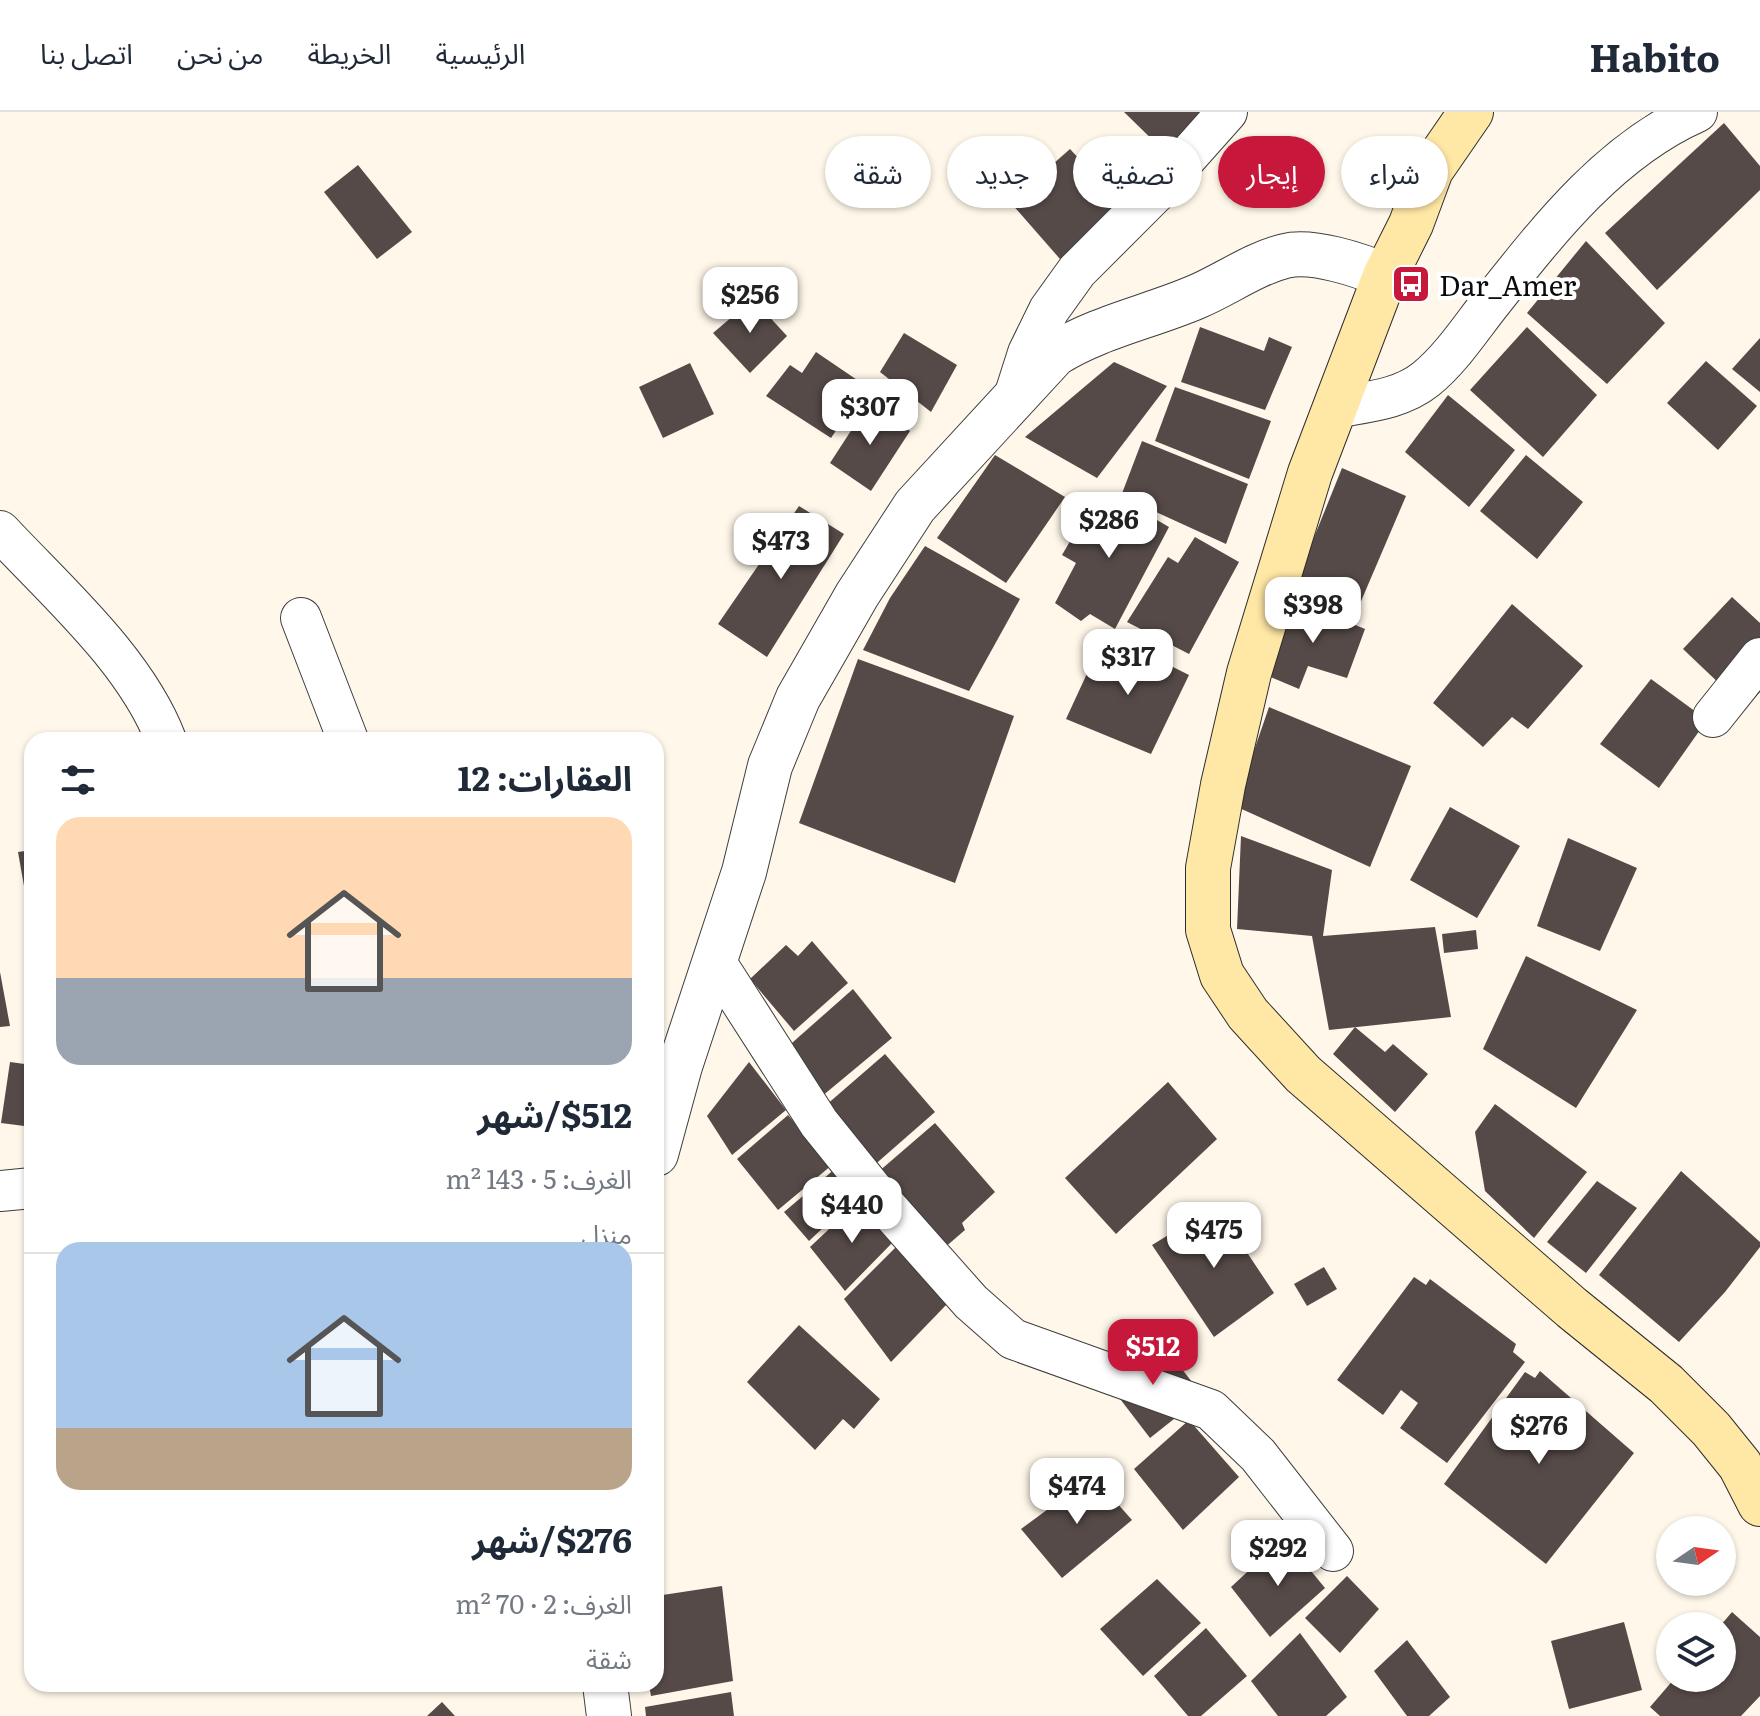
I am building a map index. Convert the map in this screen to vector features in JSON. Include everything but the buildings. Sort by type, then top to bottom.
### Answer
[{"type":"main road","points":[[1471,112],[1431,170],[1411,224],[1385,276],[1310,473],[1249,673],[1223,785],[1208,868],[1208,930],[1222,975],[1248,1014],[1303,1074],[1572,1308],[1666,1384],[1711,1429],[1740,1465],[1760,1504]]},
{"type":"street","points":[[1014,397],[1028,353],[1049,310],[1077,271],[1154,194],[1227,112]]},
{"type":"street","points":[[1334,408],[1383,399],[1406,391],[1426,379],[1534,248],[1619,159],[1679,120],[1697,112]]},
{"type":"street","points":[[664,1098],[668,1070],[715,961],[744,872],[770,766],[798,698],[857,595],[915,506],[1055,354],[1078,340],[1193,298],[1287,255],[1358,264],[1385,276]]},
{"type":"street","points":[[0,531],[109,645],[159,720],[163,732]]},
{"type":"street","points":[[301,618],[345,732]]},
{"type":"street","points":[[1713,717],[1760,658]]},
{"type":"street","points":[[715,961],[819,1123],[885,1205],[971,1302],[1013,1339],[1211,1410],[1258,1455],[1333,1551]]},
{"type":"street","points":[[0,1191],[24,1189]]},
{"type":"street","points":[[606,1692],[609,1716]]},
{"type":"place","name":"Dar_Amer","points":[[1411,284]]}]
